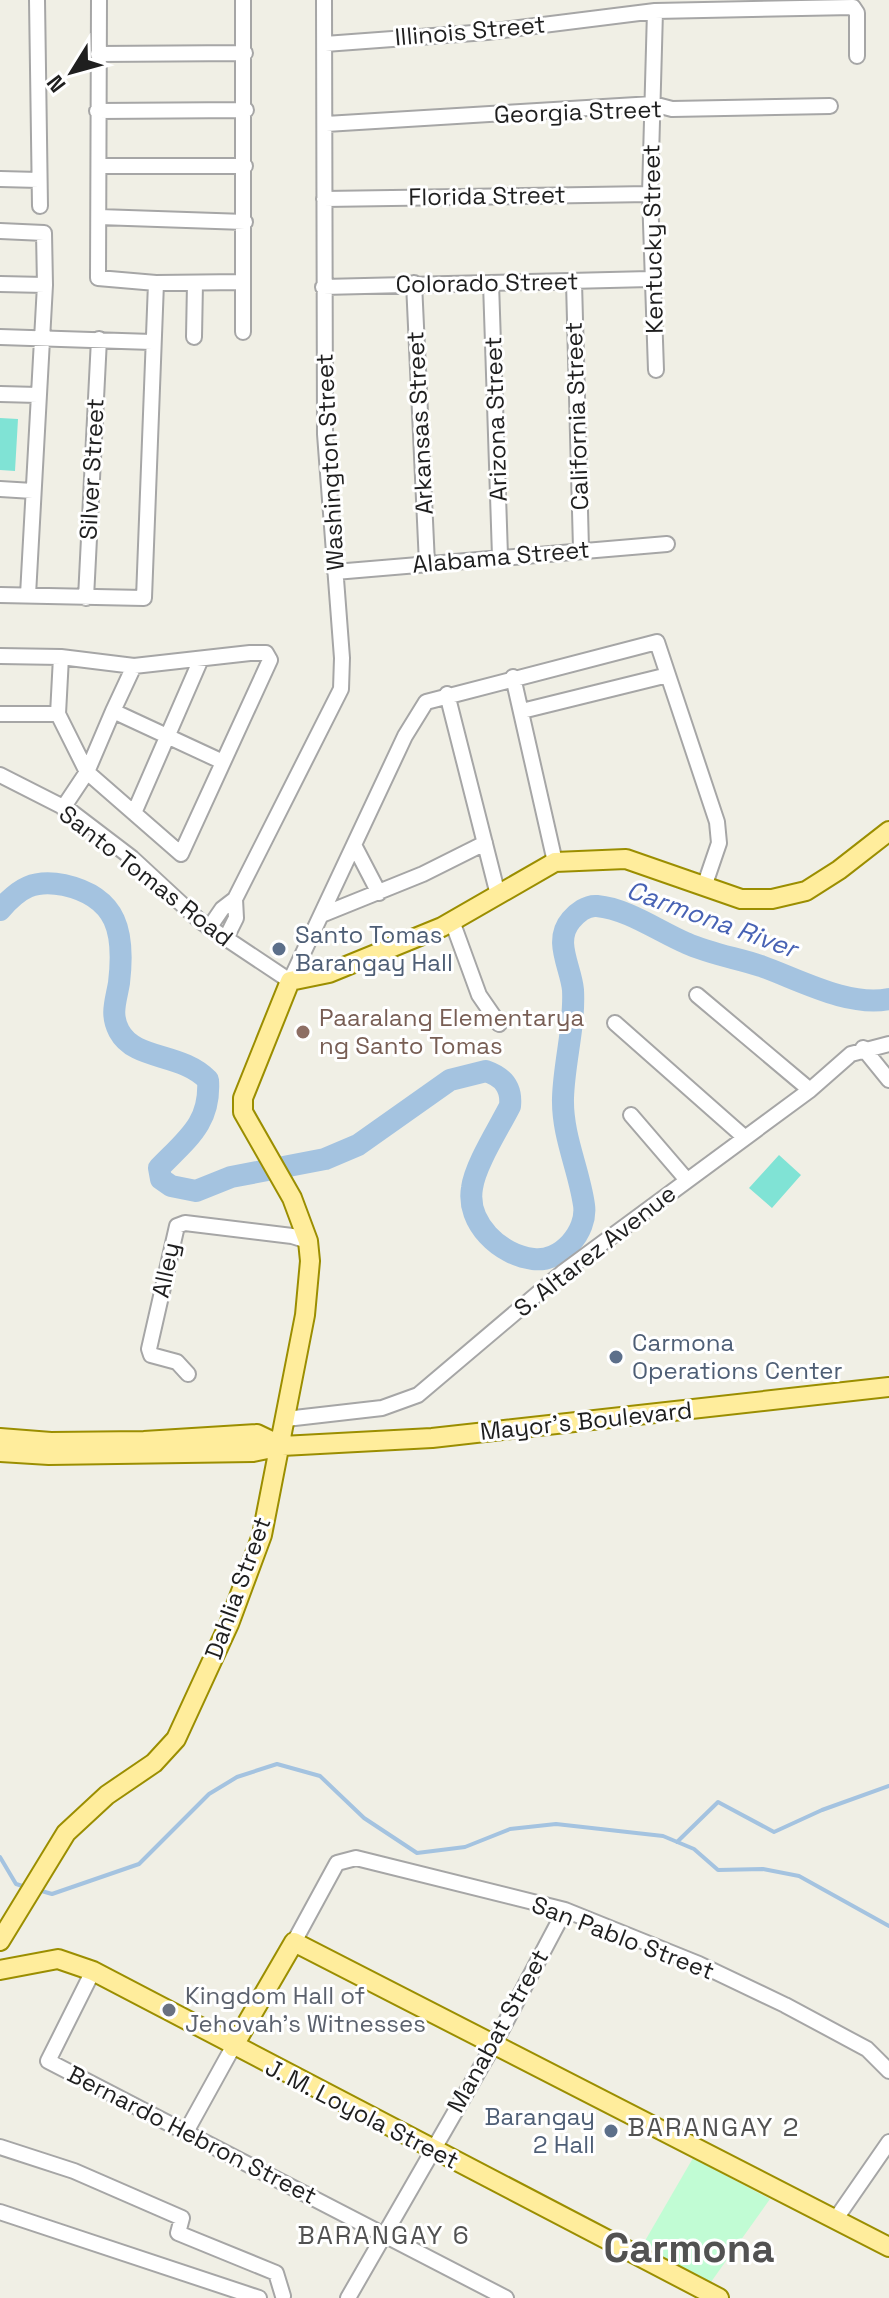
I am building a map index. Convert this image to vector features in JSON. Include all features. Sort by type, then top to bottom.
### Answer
[{"type":"main road","points":[[290,981],[329,973],[452,921],[555,862],[626,859],[741,899],[772,899],[806,891],[889,831]]},
{"type":"main road","name":"Dahlia Street","points":[[0,1941],[66,1833],[107,1795],[154,1763],[176,1739],[229,1624],[262,1535],[282,1446],[305,1315],[308,1241],[277,1168],[243,1112],[243,1098],[290,981]]},
{"type":"main road","name":"Mayor's Boulevard","points":[[0,1452],[49,1455],[253,1452],[282,1446],[432,1438],[889,1387]]},
{"type":"main road","name":"Mayor's Boulevard","points":[[0,1438],[144,1441],[257,1434],[282,1446]]},
{"type":"main road","points":[[233,2047],[294,1942],[889,2247]]},
{"type":"main road","name":"J. M. Loyola Street","points":[[0,1970],[58,1959],[93,1971],[233,2047],[719,2298]]},
{"type":"street","points":[[37,0],[40,206]]},
{"type":"street","points":[[99,0],[98,278],[156,283],[242,282]]},
{"type":"street","points":[[243,0],[246,110],[243,332]]},
{"type":"street","name":"Washington Street","points":[[209,928],[222,909],[235,899],[341,689],[325,434],[324,0]]},
{"type":"street","name":"Illinois Street","points":[[325,44],[487,32],[655,11],[853,7],[857,13],[857,56]]},
{"type":"street","name":"Kentucky Street","points":[[655,11],[650,279],[656,370]]},
{"type":"street","points":[[98,54],[245,53]]},
{"type":"street","name":"Georgia Street","points":[[326,124],[653,104],[672,109],[830,106]]},
{"type":"street","points":[[97,111],[246,110]]},
{"type":"street","points":[[99,166],[245,166]]},
{"type":"street","points":[[0,179],[39,180]]},
{"type":"street","name":"Florida Street","points":[[324,199],[650,194]]},
{"type":"street","points":[[99,217],[245,222]]},
{"type":"street","points":[[0,231],[44,233],[45,285],[28,595]]},
{"type":"street","name":"Colorado Street","points":[[323,287],[650,279]]},
{"type":"street","name":"California Street","points":[[574,282],[581,549]]},
{"type":"street","points":[[0,595],[144,598],[156,283]]},
{"type":"street","points":[[194,337],[195,283]]},
{"type":"street","name":"Arkansas Street","points":[[414,283],[427,564]]},
{"type":"street","name":"Arizona Street","points":[[491,283],[500,556]]},
{"type":"street","points":[[0,284],[45,285]]},
{"type":"street","points":[[0,337],[152,342]]},
{"type":"street","name":"Silver Street","points":[[86,598],[99,339]]},
{"type":"street","points":[[0,394],[38,395]]},
{"type":"street","points":[[0,489],[33,491]]},
{"type":"street","name":"Alabama Street","points":[[335,572],[667,544]]},
{"type":"street","points":[[290,981],[405,736],[426,702],[447,694],[657,642],[717,822],[719,843],[704,887]]},
{"type":"street","points":[[0,656],[61,657],[134,666],[266,653],[270,660],[181,854],[87,772],[58,714],[61,657]]},
{"type":"street","points":[[134,813],[201,659]]},
{"type":"street","points":[[63,808],[87,772],[134,666]]},
{"type":"street","points":[[522,711],[668,675]]},
{"type":"street","points":[[513,677],[555,862]]},
{"type":"street","points":[[447,694],[498,895]]},
{"type":"street","points":[[113,711],[223,762]]},
{"type":"street","points":[[0,714],[58,714]]},
{"type":"street","name":"Santo Tomas Road","points":[[0,776],[63,808],[132,858],[209,928],[290,981]]},
{"type":"street","points":[[324,914],[379,893],[485,843]]},
{"type":"street","points":[[354,845],[379,893]]},
{"type":"street","name":"Washington Street","points":[[225,940],[236,918],[235,899]]},
{"type":"street","points":[[452,921],[479,995],[499,1024]]},
{"type":"street","points":[[697,995],[810,1090]]},
{"type":"street","points":[[615,1023],[743,1136]]},
{"type":"street","name":"S. Altarez Avenue","points":[[286,1419],[382,1408],[418,1395],[562,1273],[743,1136],[810,1090],[851,1054],[863,1048],[889,1044]]},
{"type":"street","points":[[863,1048],[889,1080]]},
{"type":"street","points":[[631,1115],[686,1179]]},
{"type":"street","name":"Alley","points":[[188,1374],[177,1362],[151,1355],[149,1349],[177,1226],[197,1225],[292,1236],[308,1241]]},
{"type":"street","name":"San Pablo Street","points":[[294,1942],[337,1863],[356,1858],[565,1910],[699,1964],[785,2005],[867,2049],[889,2071]]},
{"type":"street","name":"Manabat Street","points":[[348,2298],[493,2046],[565,1910]]},
{"type":"street","name":"Bernardo Hebron Street","points":[[93,1971],[48,2061],[506,2298]]},
{"type":"street","points":[[186,2132],[233,2047]]},
{"type":"street","points":[[835,2220],[889,2142]]},
{"type":"street","points":[[0,2147],[74,2171],[182,2218],[178,2233],[276,2273],[284,2297]]},
{"type":"street","points":[[0,2212],[259,2298]]},
{"type":"green space","points":[[693,2158],[770,2199],[711,2282],[642,2246]]},
{"type":"shaded area","points":[[0,418],[18,419],[15,471],[0,470]]},
{"type":"shaded area","points":[[779,1155],[801,1175],[772,1208],[749,1188]]},
{"type":"waterway","name":"Carmona River","points":[[0,910],[21,891],[44,883],[82,891],[107,908],[114,920],[121,948],[114,1013],[119,1031],[126,1041],[136,1047],[185,1065],[208,1080],[206,1108],[201,1119],[188,1139],[159,1168],[161,1179],[171,1186],[196,1191],[231,1177],[325,1159],[358,1145],[450,1080],[486,1071],[505,1084],[510,1106],[474,1179],[474,1213],[480,1225],[498,1244],[533,1259],[543,1259],[562,1251],[577,1235],[584,1215],[582,1192],[563,1112],[573,1004],[572,981],[564,954],[563,937],[571,920],[579,912],[593,906],[609,908],[695,947],[761,966],[824,991],[857,999],[889,999]]},
{"type":"waterway","points":[[38,1890],[52,1894],[139,1864],[209,1794],[237,1777],[277,1764],[320,1776],[364,1818],[417,1853],[465,1847],[510,1829],[556,1824],[663,1836],[694,1849],[718,1870],[763,1869],[799,1876],[889,1926]]},
{"type":"waterway","points":[[677,1842],[718,1802],[774,1832],[822,1810],[889,1786]]},
{"type":"waterway","points":[[0,1857],[16,1884],[26,1887]]},
{"type":"place","name":"Santo Tomas Barangay Hall","points":[[279,949]]},
{"type":"place","name":"Paaralang Elementarya ng Santo Tomas","points":[[303,1032]]},
{"type":"place","name":"Carmona Operations Center","points":[[616,1357]]},
{"type":"place","name":"Kingdom Hall of Jehovah's Witnesses","points":[[169,2010]]},
{"type":"place","name":"Barangay 2 Hall","points":[[611,2131]]},
{"type":"district","name":"BARANGAY 2","points":[[714,2127]]},
{"type":"district","name":"BARANGAY 6","points":[[384,2235]]},
{"type":"district","name":"Carmona","points":[[689,2248]]}]
